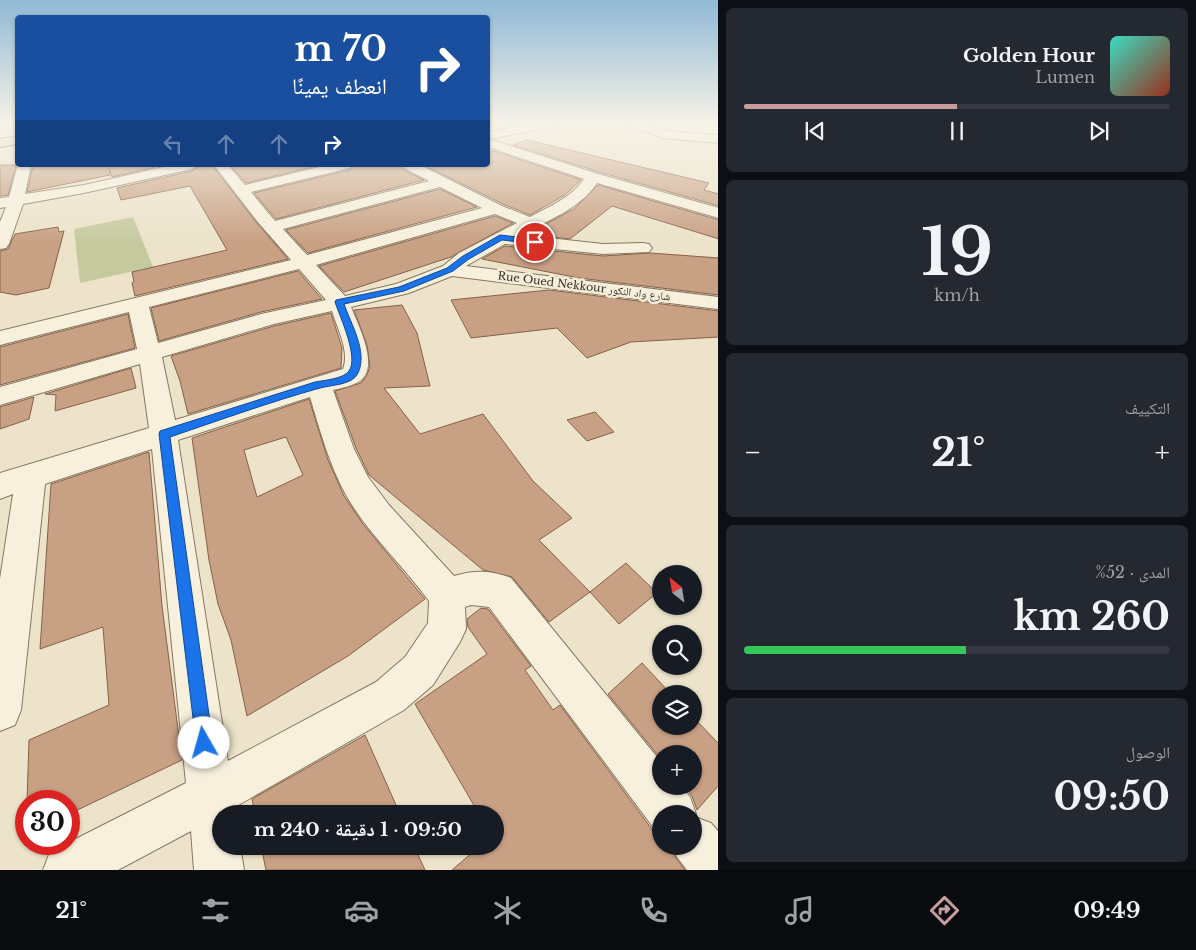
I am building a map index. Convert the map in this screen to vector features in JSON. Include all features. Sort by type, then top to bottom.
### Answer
[{"type":"street","points":[[550,163],[718,213]]},
{"type":"street","points":[[1,237],[8,202],[23,167]]},
{"type":"street","points":[[130,167],[138,177]]},
{"type":"street","points":[[8,202],[183,167]]},
{"type":"street","points":[[0,710],[16,481],[319,385],[344,379],[353,374],[357,363],[356,351],[339,302],[272,227],[223,167]]},
{"type":"street","points":[[242,190],[337,167]]},
{"type":"street","points":[[413,167],[496,209],[531,224]]},
{"type":"street","points":[[0,396],[269,319],[402,289],[450,270],[466,257],[500,238],[531,224],[583,192],[593,177]]},
{"type":"street","points":[[272,227],[441,182]]},
{"type":"street","points":[[694,205],[710,195]]},
{"type":"street","points":[[0,338],[304,262],[496,209]]},
{"type":"street","points":[[500,238],[604,249],[643,248]]},
{"type":"street","name":"Rue Oued Nekkour شارع واد النکور","points":[[450,270],[718,303]]},
{"type":"street","points":[[138,304],[151,353],[164,434],[219,870]]},
{"type":"street","points":[[68,870],[211,795],[390,696],[419,671],[447,629],[448,596],[408,547],[382,522],[357,485],[344,458],[319,385]]},
{"type":"street","points":[[448,596],[471,588],[498,590],[666,805]]},
{"type":"street","points":[[702,850],[717,870]]},
{"type":"green space","points":[[133,217],[153,267],[80,283],[74,229]]},
{"type":"building","points":[[490,163],[529,163],[581,180],[565,195],[530,215],[503,204],[428,167],[490,167]]},
{"type":"building","points":[[569,163],[623,163],[709,183],[704,190],[718,194],[718,206]]},
{"type":"building","points":[[0,165],[15,165],[8,195],[0,196]]},
{"type":"building","points":[[33,167],[155,167],[112,177],[109,168],[110,175],[27,192]]},
{"type":"building","points":[[198,167],[214,167],[256,222],[288,259],[135,296],[132,272],[227,250],[190,186],[121,200],[117,188],[192,171]]},
{"type":"building","points":[[232,167],[312,167],[246,183]]},
{"type":"building","points":[[352,167],[401,167],[403,170],[424,180],[276,219],[254,193],[350,170]]},
{"type":"building","points":[[598,185],[718,220],[718,239],[612,206],[570,239],[527,234],[574,209]]},
{"type":"building","points":[[440,189],[477,207],[308,253],[286,230]]},
{"type":"building","points":[[495,216],[513,223],[451,257],[344,292],[319,266]]},
{"type":"building","points":[[58,227],[59,232],[64,231],[49,288],[16,295],[0,292],[0,251],[8,249],[15,234]]},
{"type":"building","points":[[505,246],[603,256],[650,253],[718,258],[718,295],[579,278],[482,259]]},
{"type":"building","points":[[298,271],[322,299],[261,312],[159,341],[151,308]]},
{"type":"building","points":[[549,290],[718,311],[718,337],[631,342],[587,358],[557,328],[471,338],[451,300]]},
{"type":"building","points":[[402,305],[417,333],[430,386],[384,388],[420,434],[483,414],[533,481],[572,518],[539,540],[590,592],[549,622],[512,577],[483,570],[369,475],[356,448],[335,391],[361,383],[367,375],[370,366],[367,345],[354,310]]},
{"type":"building","points":[[331,313],[342,348],[341,368],[188,414],[180,381],[171,356],[274,326]]},
{"type":"building","points":[[128,314],[135,348],[0,385],[0,347]]},
{"type":"building","points":[[131,368],[136,388],[55,411],[56,395],[45,394]]},
{"type":"building","points":[[34,397],[29,419],[0,429],[0,407]]},
{"type":"building","points":[[309,399],[328,460],[344,496],[363,524],[425,599],[348,656],[247,716],[231,640],[218,604],[209,560],[192,438]],"holes":[[[286,437],[303,475],[257,497],[244,450]]]},
{"type":"building","points":[[595,412],[614,432],[587,441],[567,420]]},
{"type":"building","points":[[149,452],[162,606],[182,760],[80,809],[80,790],[27,790],[29,740],[109,705],[103,627],[40,649],[51,484]]},
{"type":"building","points":[[626,563],[652,588],[652,597],[619,624],[590,592]]},
{"type":"building","points":[[481,608],[488,609],[531,666],[525,670],[553,710],[560,705],[652,829],[652,855],[675,855],[685,870],[452,870],[470,855],[504,855],[504,805],[474,805],[415,704],[487,654],[468,627],[467,619]]},
{"type":"building","points":[[642,663],[663,685],[652,685],[652,735],[702,735],[702,726],[718,743],[718,786],[701,805],[695,805],[691,795],[702,795],[702,745],[652,745],[652,748],[608,694]]},
{"type":"building","points":[[365,735],[396,805],[253,805],[252,799]]},
{"type":"building","points":[[263,855],[418,855],[425,870],[266,870]]},
{"type":"route","points":[[204,743],[164,434],[319,385],[344,379],[353,374],[357,363],[356,351],[339,302],[402,289],[450,270],[466,257],[500,238],[535,242]]}]
